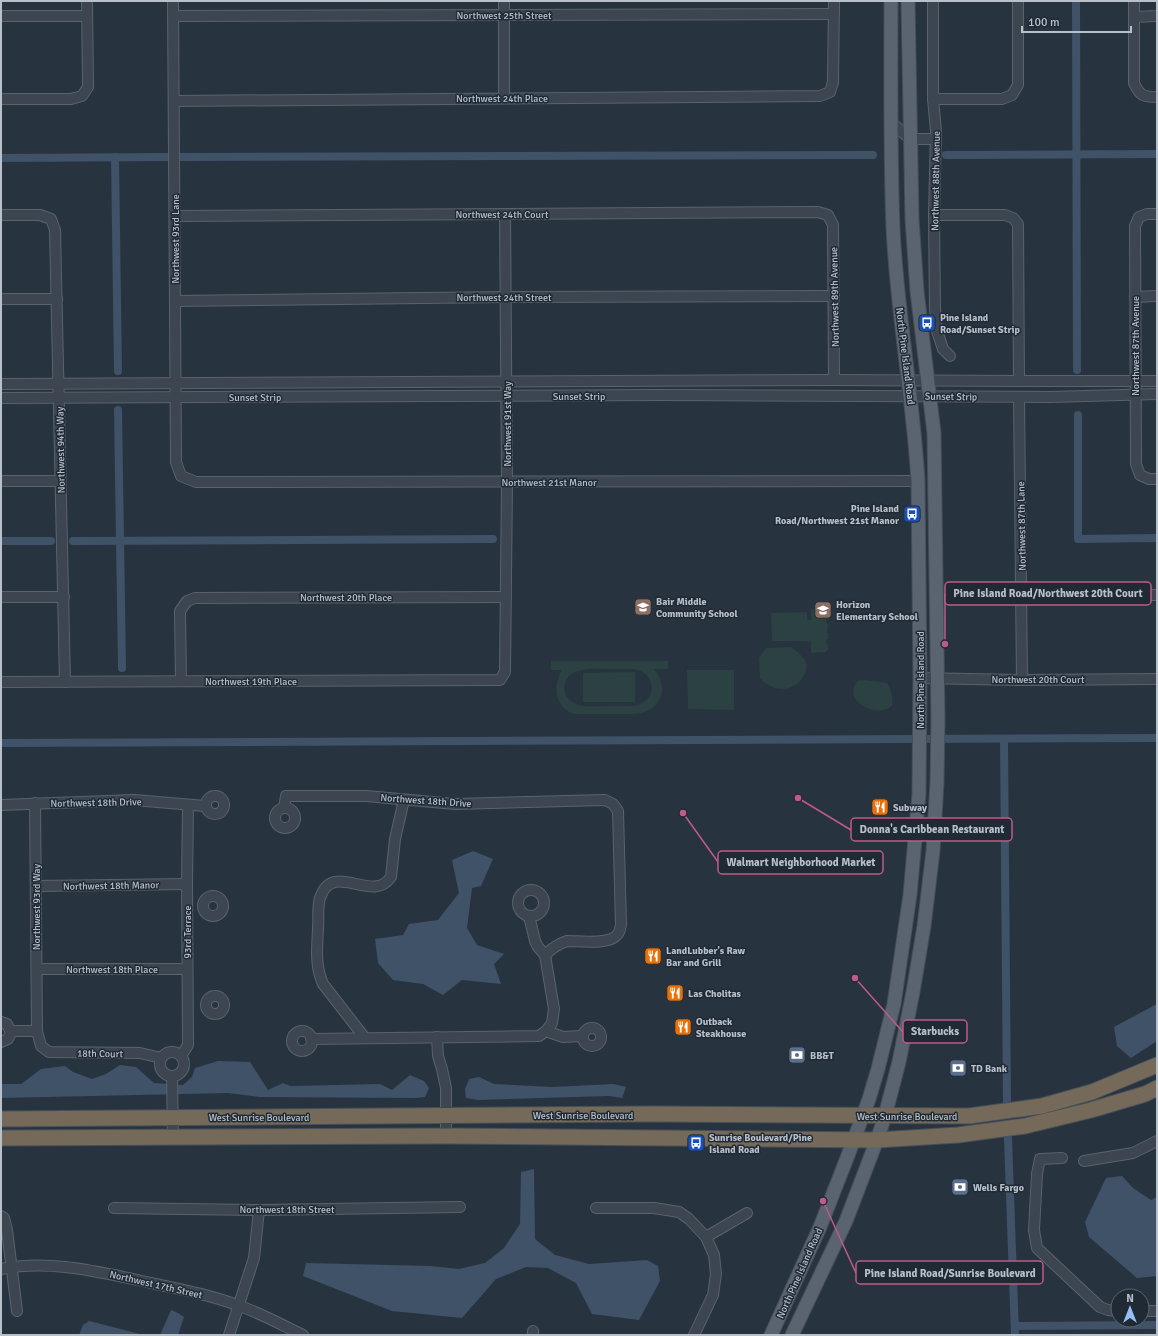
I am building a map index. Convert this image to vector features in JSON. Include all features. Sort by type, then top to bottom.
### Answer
[{"type":"highway","name":"West Sunrise Boulevard","points":[[1,1119],[658,1114],[969,1116],[1031,1108],[1092,1092],[1157,1066]]},
{"type":"highway","name":"West Sunrise Boulevard","points":[[1,1138],[446,1136],[878,1140],[958,1136],[1025,1126],[1092,1110],[1145,1094],[1157,1088]]},
{"type":"main road","name":"North Pine Island Road","points":[[771,1335],[820,1226],[863,1116],[878,1069],[894,1004],[905,936],[914,860],[919,794],[920,718],[918,481],[916,435],[900,318],[893,228],[891,1]]},
{"type":"main road","name":"North Pine Island Road","points":[[792,1335],[846,1221],[878,1140],[885,1116],[910,1011],[924,926],[933,851],[937,782],[938,719],[935,460],[934,432],[917,291],[912,219],[908,1]]},
{"type":"street","points":[[1,100],[71,99],[82,96],[88,87],[86,1]]},
{"type":"street","name":"Northwest 93rd Lane","points":[[174,1],[175,301],[177,384],[176,462],[181,476]]},
{"type":"street","points":[[504,1],[504,98]]},
{"type":"street","points":[[834,1],[834,14]]},
{"type":"street","name":"Northwest 88th Avenue","points":[[933,1],[933,98],[936,139],[934,215],[935,309],[937,331],[943,349],[950,356]]},
{"type":"street","points":[[933,98],[1002,99],[1012,95],[1018,84],[1018,1]]},
{"type":"street","points":[[1134,1],[1134,83],[1139,93],[1146,97],[1157,97]]},
{"type":"street","name":"Northwest 25th Street","points":[[174,16],[834,14]]},
{"type":"street","name":"Northwest 24th Place","points":[[174,101],[820,96],[830,92],[833,82],[834,14]]},
{"type":"street","points":[[1,16],[86,16]]},
{"type":"street","points":[[1134,17],[1157,16]]},
{"type":"street","points":[[891,122],[910,139],[936,139]]},
{"type":"street","name":"Northwest 24th Court","points":[[175,216],[818,212],[828,215]]},
{"type":"street","name":"Northwest 91st Way","points":[[500,680],[506,672],[506,214]]},
{"type":"street","name":"Northwest 87th Avenue","points":[[1157,214],[1147,214],[1139,217],[1135,226],[1136,464],[1140,476],[1150,479],[1157,479]]},
{"type":"street","name":"Northwest 94th Way","points":[[1,215],[40,215],[51,220],[56,230],[65,682]]},
{"type":"street","name":"Northwest 89th Avenue","points":[[828,215],[833,226],[834,380]]},
{"type":"street","points":[[934,215],[1005,215],[1013,218],[1018,224],[1019,381]]},
{"type":"street","name":"Northwest 24th Street","points":[[175,301],[506,296],[834,296]]},
{"type":"street","points":[[1135,296],[1157,296]]},
{"type":"street","points":[[1,299],[57,299]]},
{"type":"street","name":"Sunset Strip","points":[[1,384],[834,380],[1157,381]]},
{"type":"street","name":"Sunset Strip","points":[[1,398],[507,396],[1019,397],[1157,394]]},
{"type":"street","name":"Northwest 87th Lane","points":[[1019,397],[1022,680]]},
{"type":"street","name":"Northwest 21st Manor","points":[[181,476],[196,482],[918,481]]},
{"type":"street","points":[[1,481],[60,480]]},
{"type":"street","points":[[1022,596],[1157,595]]},
{"type":"street","points":[[1,597],[64,597]]},
{"type":"street","name":"Northwest 20th Place","points":[[181,681],[180,611],[187,601],[195,598],[506,597]]},
{"type":"street","name":"Northwest 20th Court","points":[[920,678],[1022,680],[1157,679]]},
{"type":"street","name":"Northwest 19th Place","points":[[1,682],[500,680]]},
{"type":"street","name":"Northwest 18th Drive","points":[[284,808],[286,796],[366,796],[455,804],[605,800],[613,804],[618,811],[621,925],[619,932],[607,941],[567,941],[552,948],[545,955]]},
{"type":"street","name":"Northwest 18th Drive","points":[[35,803],[134,800],[205,806]]},
{"type":"street","points":[[365,1038],[323,984],[319,975],[317,961],[320,900],[325,888],[335,882],[346,882],[375,887],[388,882],[391,877],[395,839],[404,800]]},
{"type":"street","points":[[1,805],[35,803]]},
{"type":"street","name":"Northwest 93rd Way","points":[[35,803],[37,1031],[41,1046]]},
{"type":"street","name":"93rd Terrace","points":[[181,1056],[188,1045],[188,805]]},
{"type":"street","name":"Northwest 18th Manor","points":[[36,886],[187,884]]},
{"type":"street","points":[[187,906],[203,906]]},
{"type":"street","points":[[311,1039],[539,1036],[546,1031],[552,1023],[554,1009],[545,955],[535,941],[529,916]]},
{"type":"street","name":"Northwest 18th Place","points":[[37,969],[187,969]]},
{"type":"street","points":[[187,1006],[206,1006]]},
{"type":"street","points":[[1,1022],[7,1024],[10,1031],[8,1038],[1,1042]]},
{"type":"street","points":[[10,1031],[37,1031]]},
{"type":"street","points":[[546,1031],[562,1037],[583,1036]]},
{"type":"street","points":[[437,1037],[438,1056],[446,1088],[446,1136]]},
{"type":"street","name":"18th Court","points":[[41,1046],[49,1052],[140,1053],[161,1058]]},
{"type":"street","points":[[172,1079],[164,1073],[160,1066],[161,1058],[171,1052],[181,1056],[184,1064],[182,1071],[175,1075],[172,1079],[173,1138]]},
{"type":"street","points":[[1084,1161],[1133,1153],[1157,1141]]},
{"type":"street","points":[[1062,1158],[1040,1159],[1037,1174],[1034,1230],[1037,1248],[1100,1307],[1110,1310]]},
{"type":"street","name":"Northwest 18th Street","points":[[114,1208],[259,1210],[460,1207]]},
{"type":"street","points":[[596,1208],[654,1208],[678,1212],[689,1218],[706,1237],[714,1255],[716,1274],[714,1296],[694,1335]]},
{"type":"street","points":[[229,1335],[254,1258],[259,1210]]},
{"type":"street","points":[[706,1237],[747,1213]]},
{"type":"street","points":[[1,1216],[4,1218],[7,1230],[6,1268],[17,1311]]},
{"type":"street","name":"Northwest 17th Street","points":[[6,1268],[42,1265],[90,1270],[199,1294],[239,1306],[271,1319],[303,1335]]},
{"type":"green space","points":[[811,609],[824,610],[828,613],[828,619],[826,619],[828,624],[828,639],[826,640],[826,644],[828,644],[828,650],[826,652],[811,653],[811,642],[807,641],[772,641],[771,613],[807,612],[807,620],[811,620]]},
{"type":"green space","points":[[791,647],[802,656],[806,663],[805,672],[800,681],[789,688],[783,689],[765,683],[760,678],[759,658],[766,648]]},
{"type":"green space","points":[[551,661],[668,661],[668,669],[654,669],[662,684],[660,698],[651,709],[635,714],[574,714],[567,711],[562,706],[557,695],[557,682],[562,670],[551,670]],"holes":[[[632,669],[640,671],[650,680],[652,687],[651,693],[647,700],[632,706],[585,706],[572,702],[567,696],[564,688],[568,677],[580,670]]]},
{"type":"green space","points":[[687,670],[734,670],[734,710],[688,709]]},
{"type":"green space","points":[[635,672],[635,702],[583,702],[583,673]]},
{"type":"green space","points":[[864,680],[887,683],[892,694],[892,706],[884,710],[868,709],[856,700],[853,694],[854,688],[858,681]]},
{"type":"water","points":[[473,851],[493,859],[481,886],[472,888],[467,928],[477,945],[504,954],[494,964],[501,984],[462,980],[443,995],[423,984],[393,980],[378,963],[375,939],[403,935],[409,924],[438,920],[459,893],[452,860]]},
{"type":"water","points":[[1157,1005],[1157,1041],[1131,1058],[1117,1046],[1114,1027]]},
{"type":"water","points":[[218,1061],[250,1062],[268,1090],[283,1083],[290,1086],[380,1084],[392,1090],[410,1075],[424,1081],[429,1088],[425,1097],[416,1098],[260,1097],[228,1093],[1,1098],[1,1084],[21,1084],[41,1069],[65,1066],[73,1072],[92,1079],[106,1074],[120,1065],[136,1067],[154,1083],[183,1085],[192,1077],[195,1068]]},
{"type":"water","points":[[479,1077],[494,1084],[552,1087],[613,1084],[626,1087],[622,1098],[609,1096],[478,1100],[466,1098],[465,1089],[469,1079]]},
{"type":"water","points":[[534,1169],[535,1239],[555,1255],[589,1264],[647,1260],[658,1266],[660,1281],[639,1320],[592,1314],[576,1283],[548,1268],[526,1267],[496,1279],[462,1318],[392,1311],[303,1276],[306,1263],[430,1266],[459,1269],[485,1263],[504,1248],[520,1224],[521,1172]]},
{"type":"water","points":[[1122,1176],[1133,1188],[1151,1200],[1157,1197],[1157,1276],[1137,1278],[1089,1237],[1085,1222],[1106,1178]]},
{"type":"water","points":[[171,1310],[184,1317],[178,1335],[160,1335]]},
{"type":"water","points":[[89,1321],[144,1335],[79,1335],[83,1325]]},
{"type":"waterway","points":[[1076,1],[1077,370]]},
{"type":"waterway","points":[[946,155],[1157,154]]},
{"type":"waterway","points":[[180,157],[873,155]]},
{"type":"waterway","points":[[115,157],[118,371]]},
{"type":"waterway","points":[[1,158],[168,157]]},
{"type":"waterway","points":[[118,410],[122,668]]},
{"type":"waterway","points":[[1078,415],[1078,539],[1157,538]]},
{"type":"waterway","points":[[73,541],[493,539]]},
{"type":"waterway","points":[[1,541],[51,541]]},
{"type":"waterway","points":[[1,743],[1157,738]]},
{"type":"waterway","points":[[1004,739],[1007,1104]]},
{"type":"waterway","points":[[1008,1138],[1015,1335]]},
{"type":"waterway","points":[[1015,1326],[1157,1325]]},
{"type":"place","name":"Pine Island Road/Sunset Strip","points":[[927,323]]},
{"type":"place","name":"Pine Island Road/Northwest 21st Manor","points":[[912,514]]},
{"type":"place","name":"Bair Middle Community School","points":[[643,607]]},
{"type":"place","name":"Horizon Elementary School","points":[[823,610]]},
{"type":"place","name":"Pine Island Road/Northwest 20th Court","points":[[945,644]]},
{"type":"place","name":"Donna's Caribbean Restaurant","points":[[798,798]]},
{"type":"place","name":"Subway","points":[[880,807]]},
{"type":"place","name":"Walmart Neighborhood Market","points":[[683,813]]},
{"type":"place","name":"LandLubber's Raw Bar and Grill","points":[[653,956]]},
{"type":"place","name":"Starbucks","points":[[855,978]]},
{"type":"place","name":"Las Cholitas","points":[[675,993]]},
{"type":"place","name":"Outback Steakhouse","points":[[683,1027]]},
{"type":"place","name":"BB&T","points":[[797,1055]]},
{"type":"place","name":"TD Bank","points":[[958,1068]]},
{"type":"place","name":"Sunrise Boulevard/Pine Island Road","points":[[696,1143]]},
{"type":"place","name":"Wells Fargo","points":[[960,1187]]},
{"type":"place","name":"Pine Island Road/Sunrise Boulevard","points":[[823,1201]]}]
